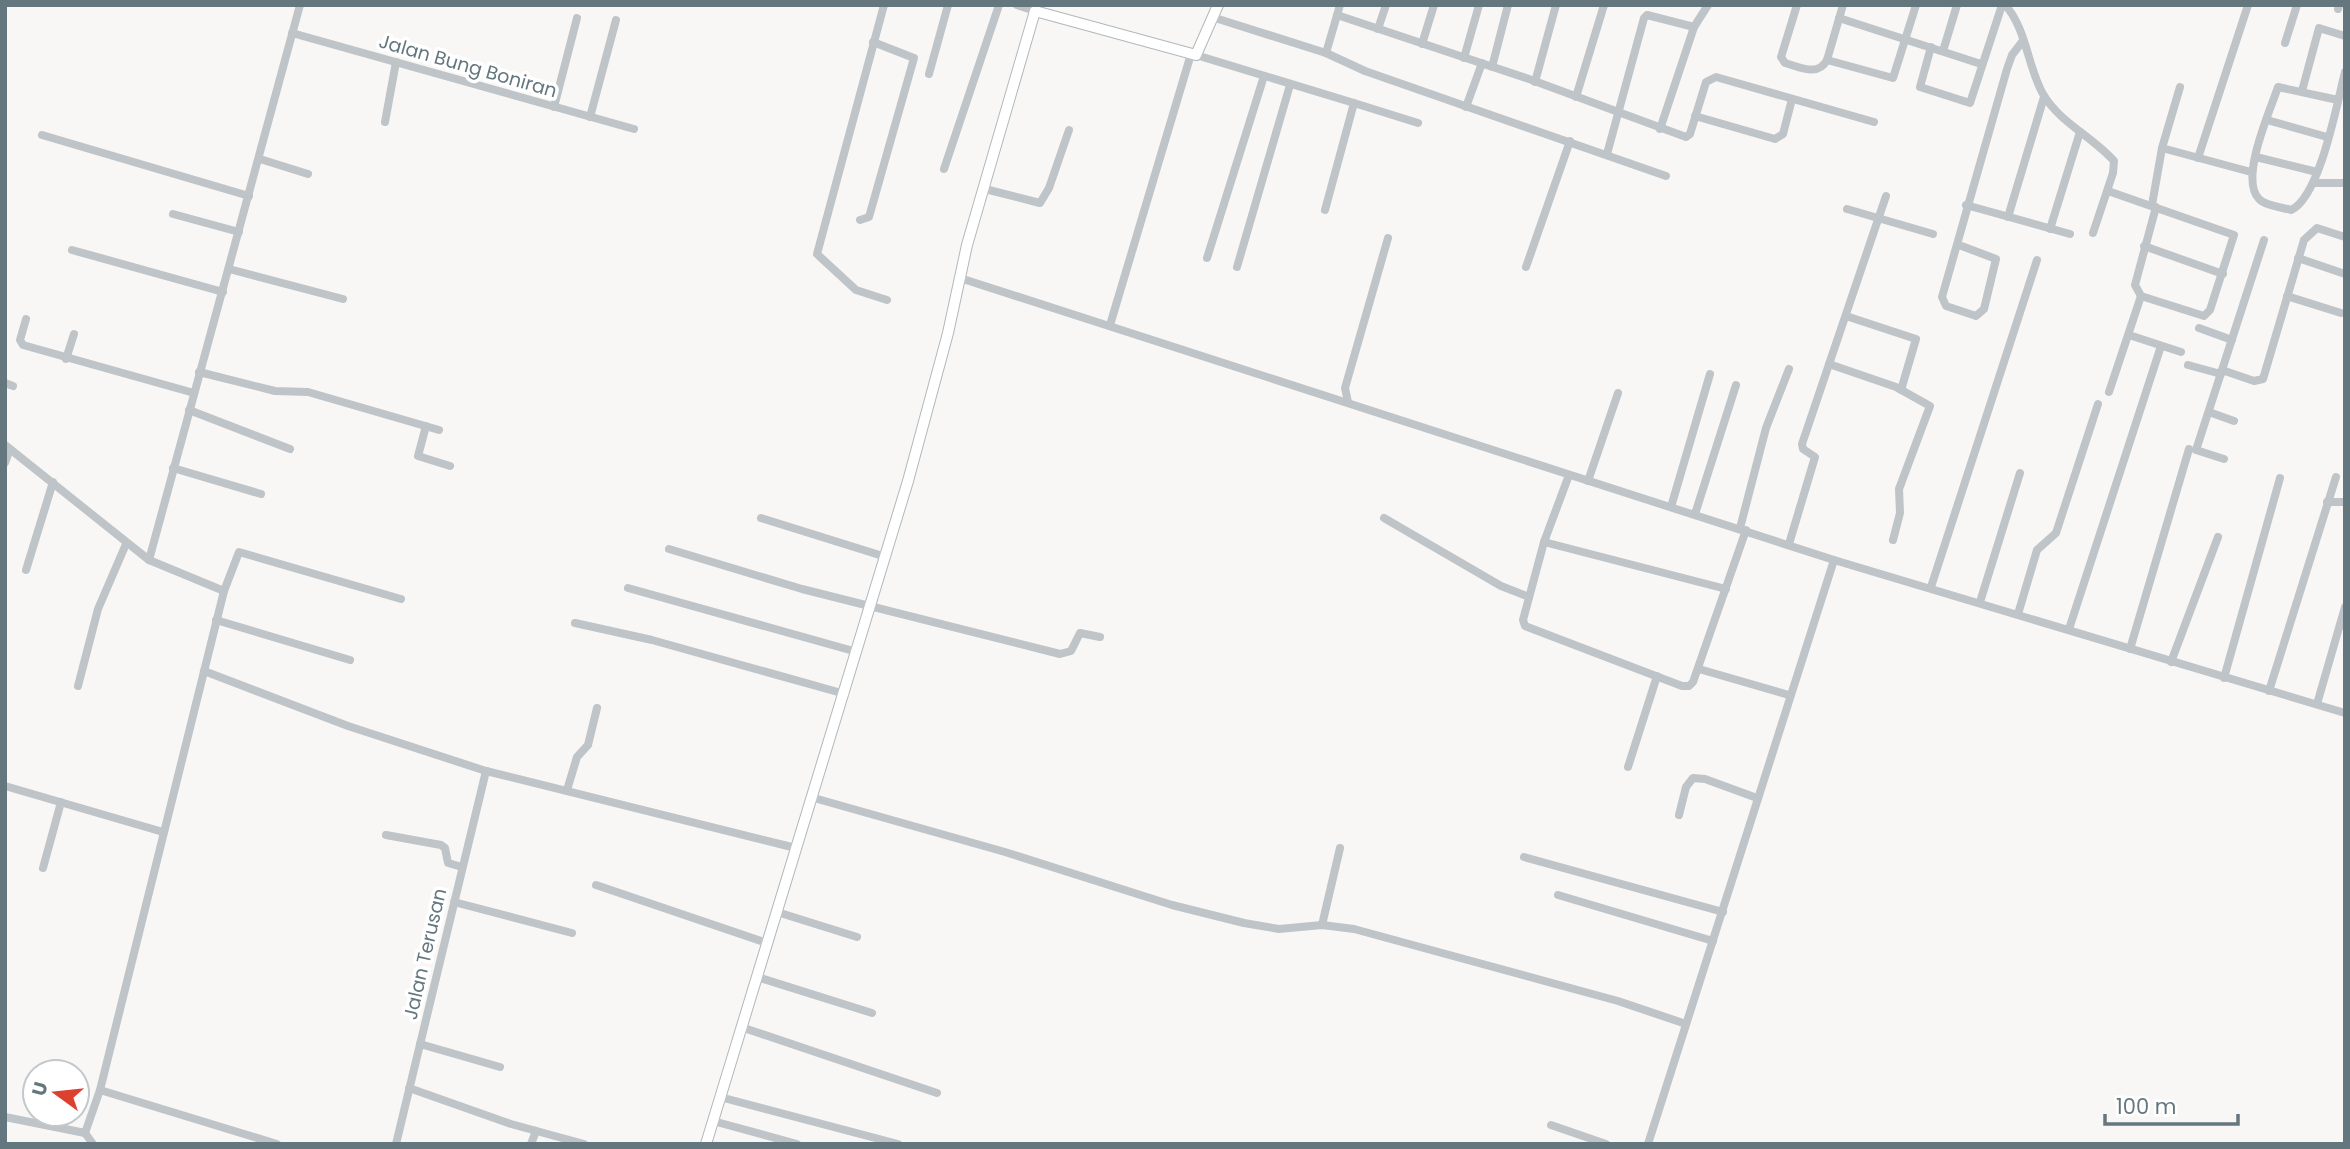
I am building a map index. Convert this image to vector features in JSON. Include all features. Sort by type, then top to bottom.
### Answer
[{"type":"street","points":[[149,560],[300,5]]},
{"type":"street","points":[[884,5],[817,254],[856,290],[887,300]]},
{"type":"street","points":[[929,74],[948,5]]},
{"type":"street","points":[[944,169],[999,5]]},
{"type":"street","points":[[1017,5],[1036,8],[1193,54],[1418,123]]},
{"type":"street","points":[[1110,325],[1193,54],[1218,5]]},
{"type":"street","points":[[1326,53],[1340,5]]},
{"type":"street","points":[[1378,29],[1386,5]]},
{"type":"street","points":[[1422,44],[1434,5]]},
{"type":"street","points":[[1464,58],[1479,5]]},
{"type":"street","points":[[1492,67],[1508,5]]},
{"type":"street","points":[[1535,82],[1556,5]]},
{"type":"street","points":[[1576,97],[1604,5]]},
{"type":"street","points":[[1660,130],[1694,27],[1708,5]]},
{"type":"street","points":[[1797,5],[1782,58],[1785,63],[1816,71],[1821,69],[1827,60],[1843,5]]},
{"type":"street","points":[[1827,60],[1893,78],[1916,5]]},
{"type":"street","points":[[1943,51],[1957,5]]},
{"type":"street","points":[[1931,47],[1919,85],[1922,89],[1970,103],[2003,5]]},
{"type":"street","points":[[2003,5],[2022,42],[2044,97],[2114,161],[2108,191],[2093,233]]},
{"type":"street","points":[[2198,158],[2248,5]]},
{"type":"street","points":[[2285,43],[2297,5]]},
{"type":"street","points":[[706,1144],[886,557],[937,377],[960,278],[1036,8]]},
{"type":"street","points":[[1337,15],[1535,82],[1660,130],[1688,137],[1706,82],[1711,78],[1874,122]]},
{"type":"street","points":[[1607,154],[1645,16],[1694,27]]},
{"type":"street","points":[[1212,17],[1326,53],[1365,71],[1666,176]]},
{"type":"street","points":[[554,107],[577,18]]},
{"type":"street","points":[[1839,18],[1981,64]]},
{"type":"street","points":[[590,117],[616,20]]},
{"type":"street","points":[[2302,91],[2319,29],[2345,37]]},
{"type":"street","name":"Jalan Bung Boniran","points":[[292,33],[634,129]]},
{"type":"street","points":[[860,220],[869,217],[914,58],[873,42]]},
{"type":"street","points":[[1959,245],[1996,259],[1984,309],[1976,316],[1946,306],[1942,302],[1959,245],[1966,205],[2012,55],[2022,42]]},
{"type":"street","points":[[385,122],[396,62]]},
{"type":"street","points":[[1466,107],[1482,64]]},
{"type":"street","points":[[2338,100],[2278,87],[2251,172],[2257,197],[2291,210],[2304,200],[2314,183],[2338,100],[2345,72]]},
{"type":"street","points":[[1207,258],[1264,76]]},
{"type":"street","points":[[1237,267],[1290,85]]},
{"type":"street","points":[[2108,191],[2154,206],[2234,235],[2210,310],[2204,316],[2141,296],[2135,285],[2154,206],[2162,148],[2180,87]]},
{"type":"street","points":[[2008,217],[2044,97]]},
{"type":"street","points":[[1696,116],[1775,139],[1783,134],[1792,99]]},
{"type":"street","points":[[1325,210],[1354,103]]},
{"type":"street","points":[[2267,120],[2327,137]]},
{"type":"street","points":[[985,189],[1040,202],[1049,188],[1069,130]]},
{"type":"street","points":[[2050,229],[2080,132]]},
{"type":"street","points":[[42,135],[249,196]]},
{"type":"street","points":[[1527,267],[1570,141]]},
{"type":"street","points":[[2162,148],[2251,172]]},
{"type":"street","points":[[2256,157],[2317,172]]},
{"type":"street","points":[[260,159],[308,174]]},
{"type":"street","points":[[2314,183],[2345,183]]},
{"type":"street","points":[[1789,544],[1815,457],[1803,449],[1802,444],[1886,196]]},
{"type":"street","points":[[1966,205],[2070,234]]},
{"type":"street","points":[[1847,209],[1933,234]]},
{"type":"street","points":[[173,214],[239,232]]},
{"type":"street","points":[[2188,365],[2254,381],[2263,379],[2307,235],[2317,228],[2345,237]]},
{"type":"street","points":[[1348,402],[1346,385],[1388,238]]},
{"type":"street","points":[[2224,459],[2196,450],[2264,240]]},
{"type":"street","points":[[2144,246],[2223,274]]},
{"type":"street","points":[[72,250],[223,292]]},
{"type":"street","points":[[2298,258],[2345,274]]},
{"type":"street","points":[[1931,587],[2037,260]]},
{"type":"street","points":[[229,268],[342,299]]},
{"type":"street","points":[[960,278],[1834,560],[2345,713]]},
{"type":"street","points":[[2109,392],[2141,296]]},
{"type":"street","points":[[2287,296],[2341,313]]},
{"type":"street","points":[[1846,316],[1916,339],[1901,390]]},
{"type":"street","points":[[26,318],[21,343],[66,359],[194,393]]},
{"type":"street","points":[[2199,328],[2232,340]]},
{"type":"street","points":[[66,359],[74,334]]},
{"type":"street","points":[[2129,335],[2181,352]]},
{"type":"street","points":[[2069,629],[2161,346]]},
{"type":"street","points":[[1829,364],[1928,402],[1930,410],[1899,489],[1900,513],[1893,540]]},
{"type":"street","points":[[1569,475],[1544,542],[1523,620],[1527,628],[1689,687],[1699,668],[1726,589],[1766,428],[1789,369]]},
{"type":"street","points":[[199,372],[275,391],[308,392],[439,430]]},
{"type":"street","points":[[1671,507],[1710,374]]},
{"type":"street","points":[[1695,514],[1736,385]]},
{"type":"street","points":[[1588,481],[1618,393]]},
{"type":"street","points":[[2018,614],[2036,550],[2056,533],[2098,404]]},
{"type":"street","points":[[189,410],[290,449]]},
{"type":"street","points":[[2209,412],[2234,421]]},
{"type":"street","points":[[426,426],[418,456],[450,466]]},
{"type":"street","points":[[5,463],[8,447],[149,560],[224,591]]},
{"type":"street","points":[[2130,649],[2189,449]]},
{"type":"street","points":[[173,468],[261,494]]},
{"type":"street","points":[[1980,602],[2020,473]]},
{"type":"street","points":[[2269,691],[2336,477]]},
{"type":"street","points":[[2224,678],[2280,478]]},
{"type":"street","points":[[26,569],[53,482]]},
{"type":"street","points":[[2327,502],[2345,502]]},
{"type":"street","points":[[761,518],[886,557]]},
{"type":"street","points":[[1384,518],[1502,586],[1529,597]]},
{"type":"street","points":[[2171,662],[2218,537]]},
{"type":"street","points":[[1544,542],[1726,589]]},
{"type":"street","points":[[78,686],[98,609],[126,544]]},
{"type":"street","points":[[670,549],[802,589],[1060,654],[1071,652],[1080,633],[1100,637]]},
{"type":"street","points":[[85,1133],[100,1090],[216,620],[239,552],[401,599]]},
{"type":"street","points":[[1648,1144],[1834,560]]},
{"type":"street","points":[[628,588],[857,652]]},
{"type":"street","points":[[2317,705],[2345,607]]},
{"type":"street","points":[[216,620],[350,660]]},
{"type":"street","points":[[575,623],[652,640],[845,694]]},
{"type":"street","points":[[1699,668],[1789,695]]},
{"type":"street","points":[[204,671],[348,726],[486,771],[796,848]]},
{"type":"street","points":[[1628,766],[1657,676]]},
{"type":"street","points":[[566,790],[577,757],[588,745],[597,708]]},
{"type":"street","name":"Jalan Terusan","points":[[396,1144],[486,771]]},
{"type":"street","points":[[1679,815],[1686,787],[1693,778],[1757,798]]},
{"type":"street","points":[[5,786],[163,832]]},
{"type":"street","points":[[814,797],[1167,904],[1272,928],[1322,925],[1380,936],[1618,1001],[1686,1024]]},
{"type":"street","points":[[43,868],[61,802]]},
{"type":"street","points":[[386,835],[441,845],[445,848],[448,863],[462,867]]},
{"type":"street","points":[[1322,925],[1340,848]]},
{"type":"street","points":[[1524,857],[1723,912]]},
{"type":"street","points":[[596,885],[767,943]]},
{"type":"street","points":[[1558,895],[1713,941]]},
{"type":"street","points":[[454,902],[572,933]]},
{"type":"street","points":[[777,912],[858,937]]},
{"type":"street","points":[[757,976],[872,1013]]},
{"type":"street","points":[[741,1027],[937,1093]]},
{"type":"street","points":[[420,1044],[500,1068]]},
{"type":"street","points":[[409,1088],[536,1131],[584,1144]]},
{"type":"street","points":[[100,1090],[277,1144]]},
{"type":"street","points":[[720,1097],[898,1144]]},
{"type":"street","points":[[5,1117],[85,1133],[93,1144]]},
{"type":"street","points":[[713,1121],[797,1144]]},
{"type":"street","points":[[1550,1125],[1606,1144]]},
{"type":"street","points":[[531,1144],[536,1131]]}]
